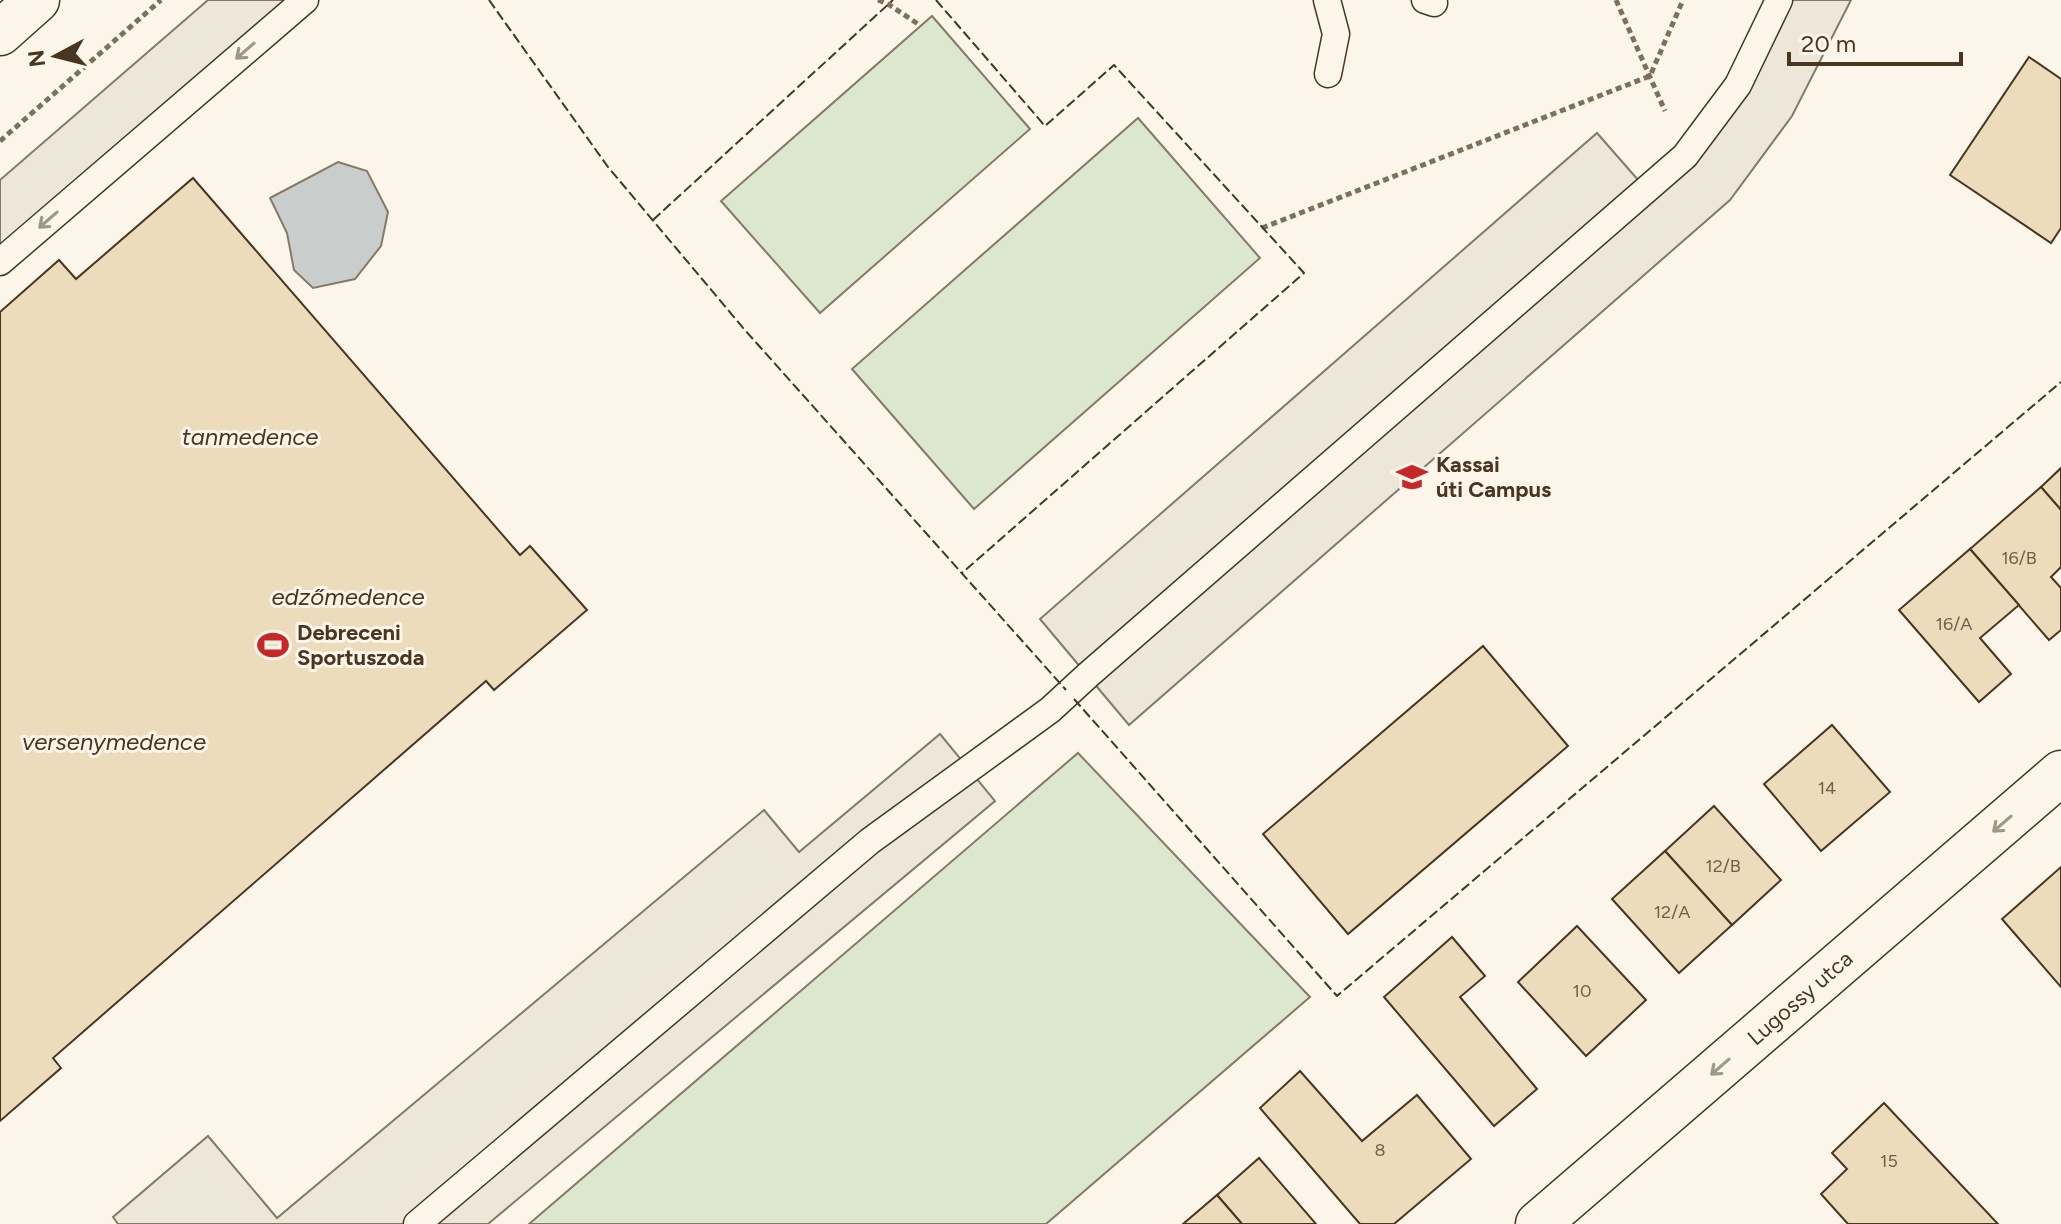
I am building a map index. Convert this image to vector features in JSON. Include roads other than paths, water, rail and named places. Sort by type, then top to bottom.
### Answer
[{"type":"street","points":[[0,33],[37,0]]},
{"type":"street","name":"Lugossy utca","points":[[1538,1224],[2061,773]]},
{"type":"lane","points":[[0,262],[305,0]]},
{"type":"lane","points":[[1327,0],[1336,34],[1328,74]]},
{"type":"lane","points":[[417,1224],[870,841],[1069,694],[1685,156],[1738,85],[1779,0]]},
{"type":"place","name":"Kassai úti Campus","points":[[1412,477]]},
{"type":"place","name":"Debreceni Sportuszoda","points":[[273,645]]},
{"type":"water label","name":"tanmedence","points":[[250,436]]},
{"type":"water label","name":"edzőmedence","points":[[348,596]]},
{"type":"water label","name":"versenymedence","points":[[114,741]]}]
